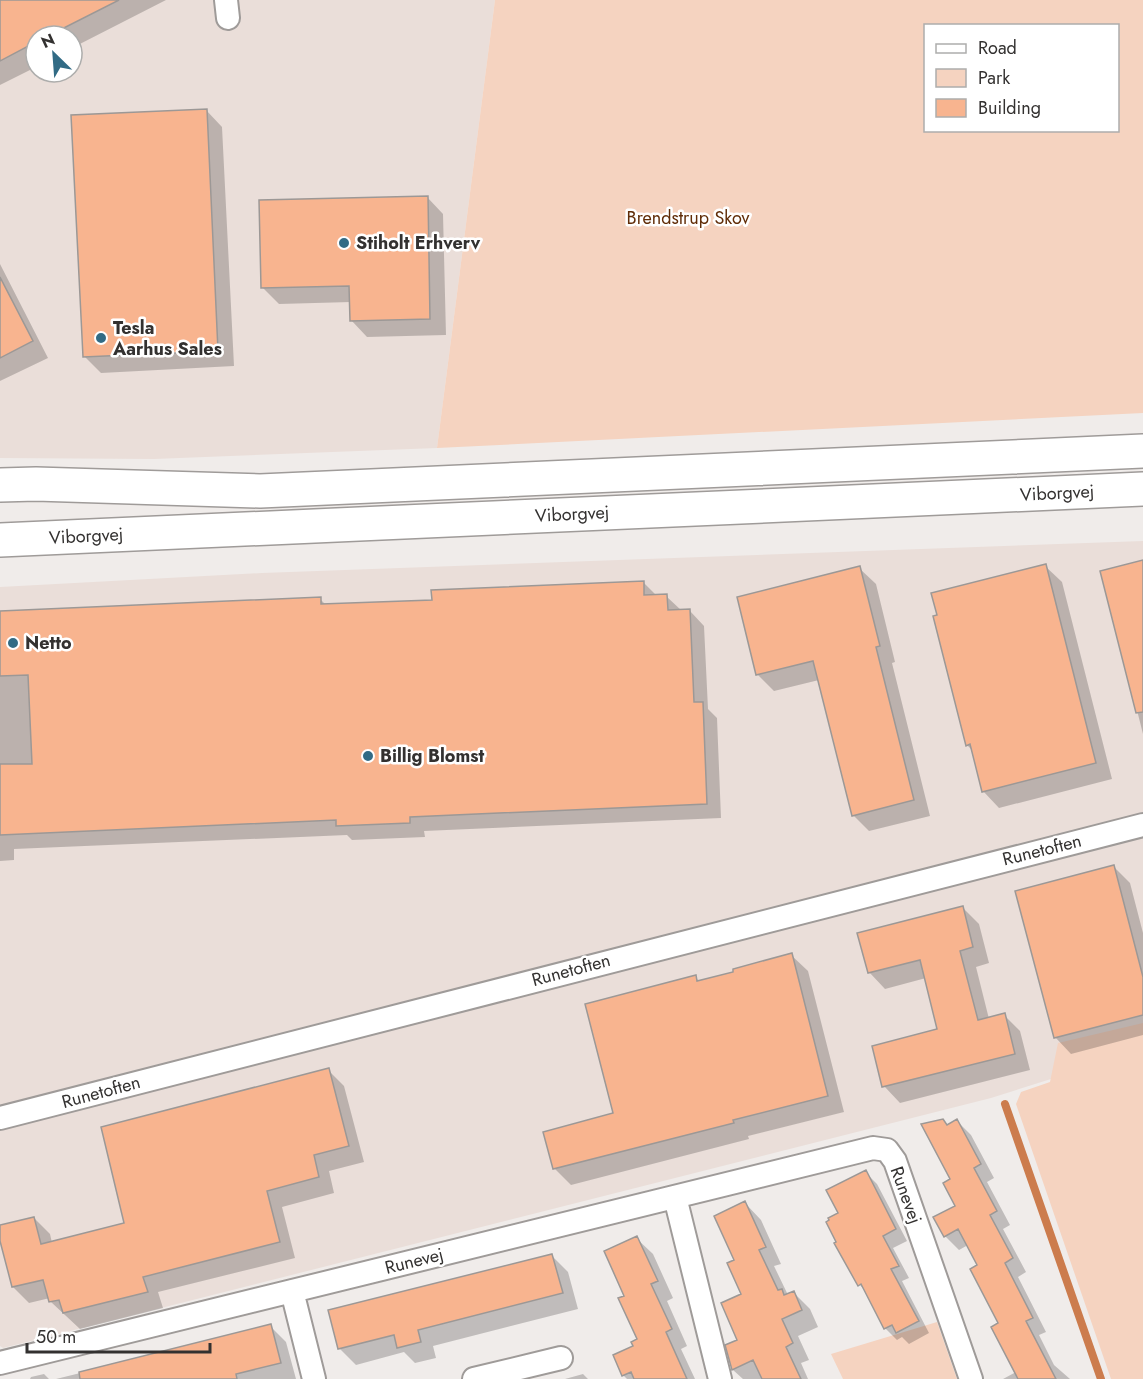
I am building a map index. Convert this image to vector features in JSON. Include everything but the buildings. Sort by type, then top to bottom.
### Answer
[{"type":"main road","name":"Viborgvej","points":[[0,485],[260,490],[1143,451]]},
{"type":"main road","name":"Viborgvej","points":[[0,540],[1143,489]]},
{"type":"street","name":"Runetoften","points":[[0,1118],[1143,825]]},
{"type":"street","name":"Runevej","points":[[0,1363],[873,1148],[887,1150],[895,1161],[971,1379]]},
{"type":"street","points":[[675,1197],[720,1379]]},
{"type":"street","points":[[292,1291],[314,1379]]},
{"type":"street","points":[[474,1379],[561,1358]]},
{"type":"shaded area","points":[[0,0],[495,0],[437,448],[154,459],[0,458]]},
{"type":"shaded area","points":[[1143,541],[1143,1050],[991,1098],[3,1348],[0,1346],[0,587],[262,573]]},
{"type":"green space","name":"Brendstrup Skov","points":[[495,0],[1143,0],[1143,413],[437,448]]},
{"type":"green space","points":[[1143,1023],[1143,1379],[1111,1379],[1016,1104],[1021,1092],[1050,1082],[1058,1043]]},
{"type":"green space","points":[[937,1322],[957,1379],[843,1379],[831,1354]]},
{"type":"waterway","points":[[1005,1104],[1101,1379]]},
{"type":"place","name":"Stiholt Erhverv","points":[[344,243]]},
{"type":"place","name":"Tesla Aarhus Sales","points":[[101,338]]},
{"type":"place","name":"Netto","points":[[13,643]]},
{"type":"place","name":"Billig Blomst","points":[[368,756]]}]
